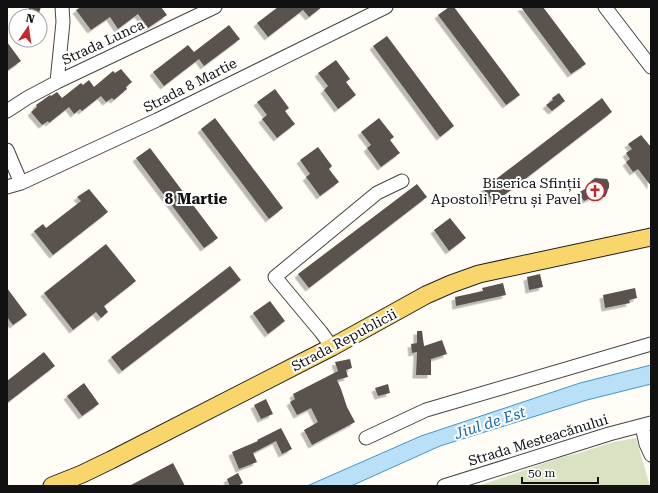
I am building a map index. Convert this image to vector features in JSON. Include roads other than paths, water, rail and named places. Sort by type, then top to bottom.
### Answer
[{"type":"main road","name":"Strada Republicii","points":[[52,486],[111,460],[332,347],[426,295],[451,284],[479,274],[651,237]]},
{"type":"street","points":[[57,82],[63,22],[62,7]]},
{"type":"street","name":"Strada Lunca","points":[[7,111],[27,98],[57,82],[215,7]]},
{"type":"street","points":[[605,7],[651,67]]},
{"type":"street","name":"Strada 8 Martie","points":[[7,187],[21,183],[157,120],[379,8]]},
{"type":"street","points":[[7,150],[21,183]]},
{"type":"street","points":[[332,347],[275,277],[377,193],[402,181]]},
{"type":"street","points":[[366,438],[426,410],[651,344]]},
{"type":"street","points":[[646,424],[646,444],[651,455]]},
{"type":"street","name":"Strada Mesteacănului","points":[[444,486],[609,434],[646,424]]},
{"type":"water","name":"Jiul de Est","points":[[651,365],[651,384],[587,400],[440,446],[351,486],[307,486],[421,436],[580,383]]},
{"type":"place","name":"Biserica Sfinții Apostoli Petru și Pavel","points":[[595,191]]},
{"type":"district","name":"8 Martie","points":[[196,199]]}]
